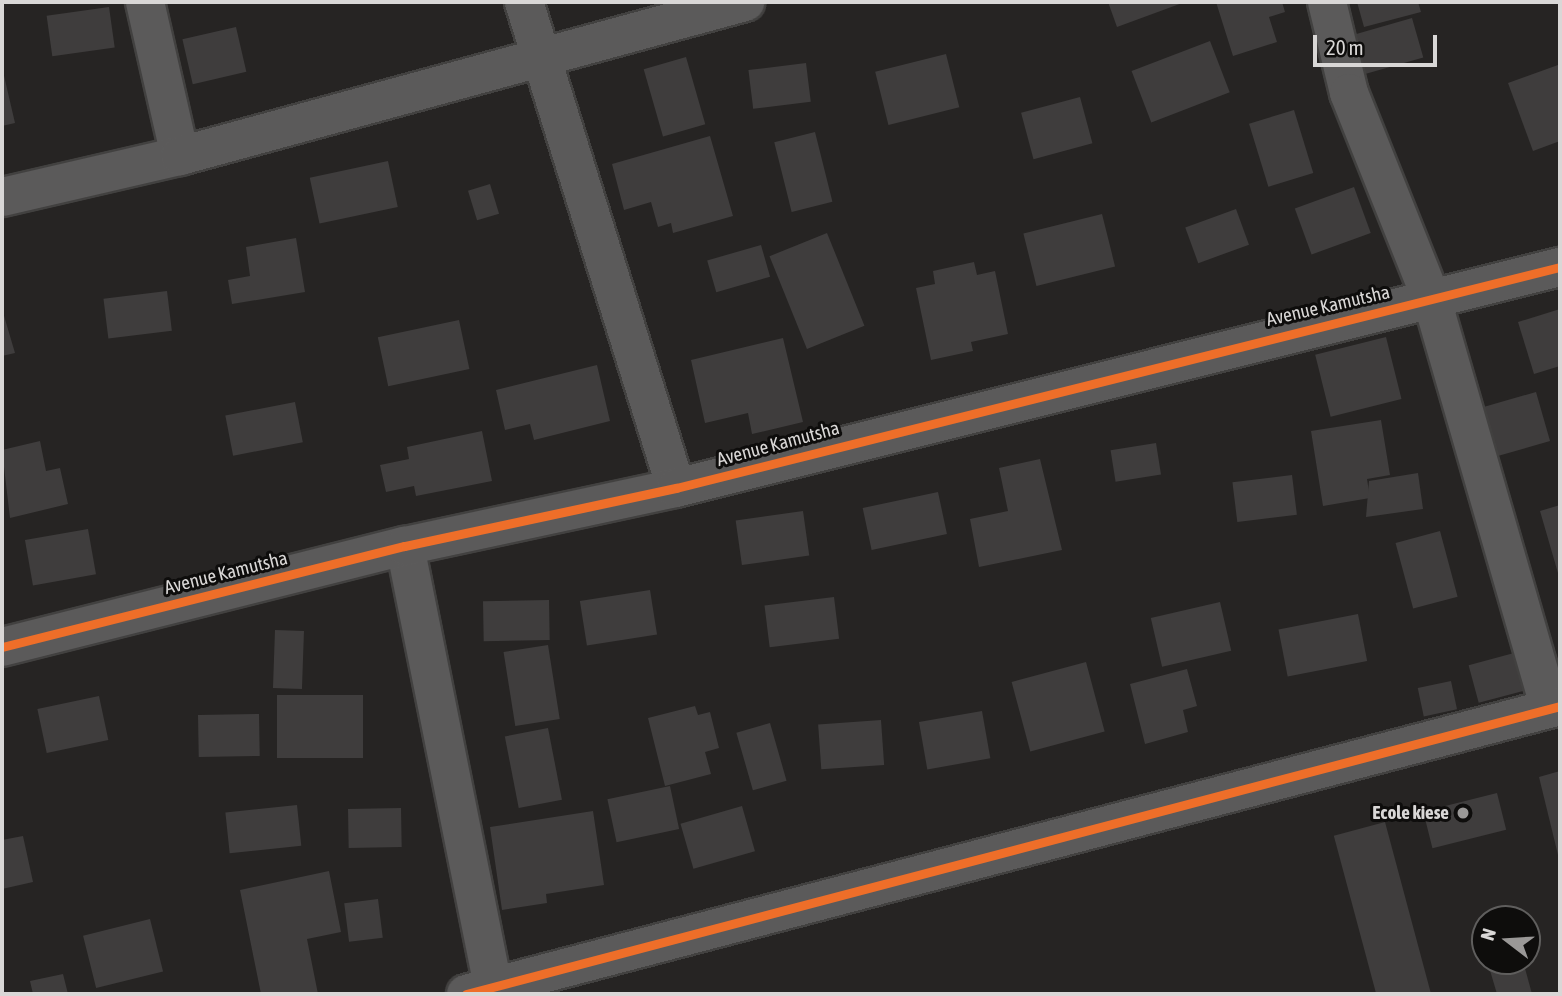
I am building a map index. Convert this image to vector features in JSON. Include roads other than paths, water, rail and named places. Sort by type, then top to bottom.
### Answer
[{"type":"street","points":[[145,2],[180,156]]},
{"type":"street","points":[[524,2],[676,488]]},
{"type":"street","points":[[2,197],[180,156],[542,60],[745,2]]},
{"type":"street","points":[[405,546],[480,991],[1555,707],[1432,300],[1349,93],[1327,2]]},
{"type":"street","name":"Avenue Kamutsha","points":[[2,647],[405,546],[676,488],[1560,267]]},
{"type":"place","name":"Ecole kiese","points":[[1463,813]]}]
